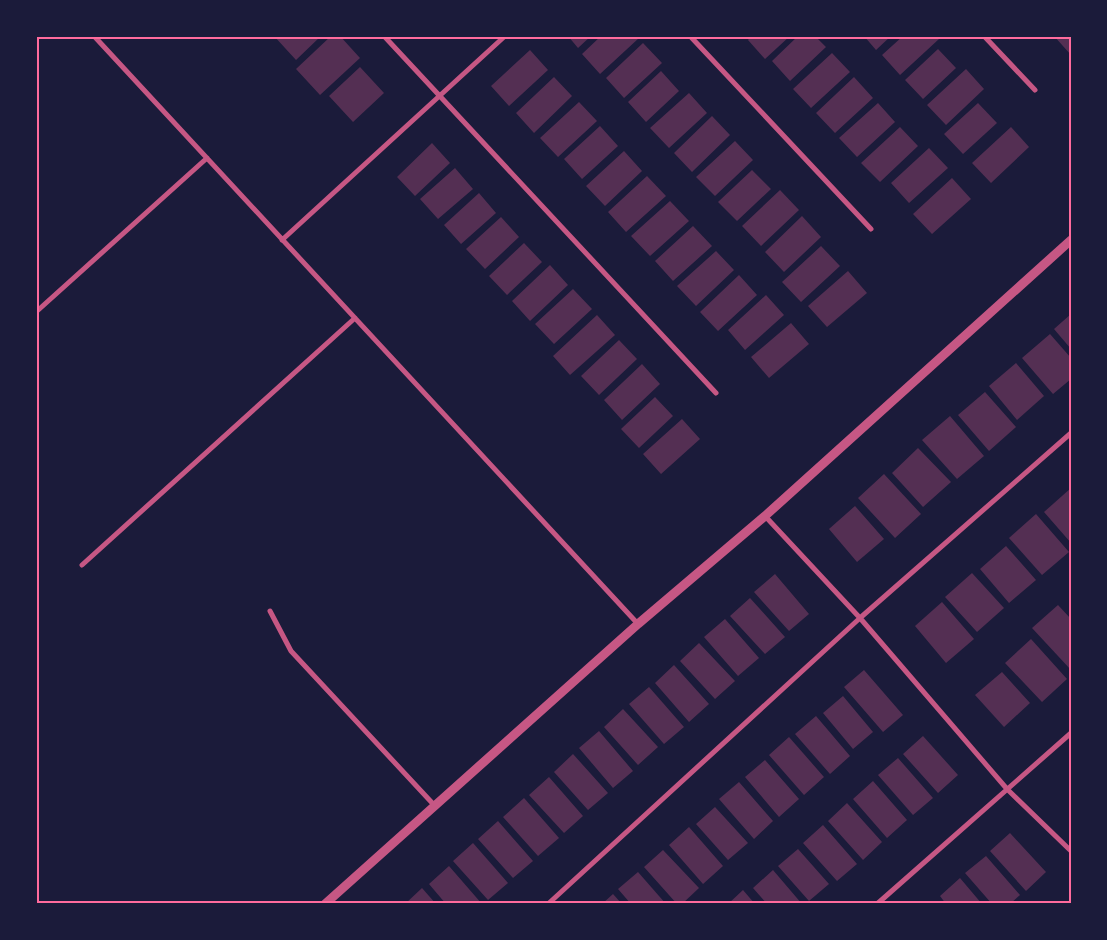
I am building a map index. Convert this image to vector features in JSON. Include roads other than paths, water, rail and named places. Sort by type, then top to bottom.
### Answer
[{"type":"street","points":[[94,36],[638,624]]},
{"type":"street","points":[[384,36],[716,393]]},
{"type":"street","points":[[282,240],[505,36]]},
{"type":"street","points":[[690,36],[871,229]]},
{"type":"street","points":[[984,36],[1035,90]]},
{"type":"street","points":[[36,312],[207,158]]},
{"type":"street","points":[[325,904],[638,624],[765,516],[1071,240]]},
{"type":"street","points":[[82,565],[356,318]]},
{"type":"street","points":[[548,904],[860,618],[1071,433]]},
{"type":"street","points":[[765,516],[860,618],[1007,789],[1071,851]]},
{"type":"street","points":[[270,611],[291,651],[435,806]]},
{"type":"street","points":[[876,904],[1071,733]]}]
